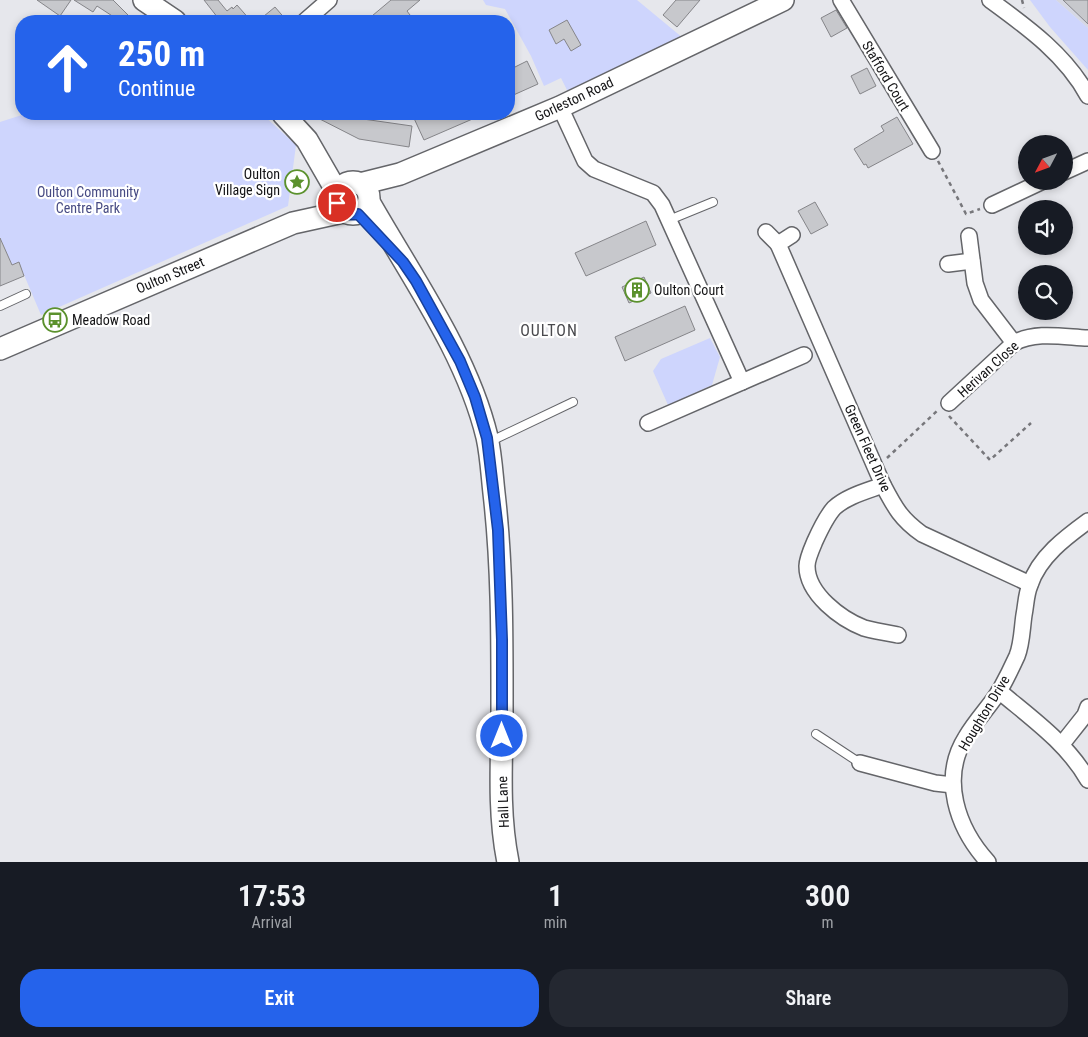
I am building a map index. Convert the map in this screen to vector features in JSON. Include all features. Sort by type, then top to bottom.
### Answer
[{"type":"main road","points":[[144,0],[166,15]]},
{"type":"main road","name":"Gorleston Road","points":[[353,198],[400,174],[560,107],[783,0]]},
{"type":"main road","name":"Hall Lane","points":[[289,120],[353,198],[416,281],[460,361],[475,397],[488,442],[498,530],[502,640],[501,815],[508,862]]},
{"type":"main road","name":"Oulton Street","points":[[0,349],[353,198]]},
{"type":"street","points":[[312,15],[329,0]]},
{"type":"street","name":"Stafford Court","points":[[841,0],[932,151]]},
{"type":"street","points":[[990,0],[1034,33],[1063,61],[1088,96]]},
{"type":"street","points":[[560,107],[584,161],[594,169],[652,193],[662,205],[742,382]]},
{"type":"street","points":[[1073,168],[1088,161]]},
{"type":"street","points":[[992,205],[1024,190]]},
{"type":"street","name":"Green Fleet Drive","points":[[766,232],[778,244],[883,485],[897,512],[907,523],[922,534],[1030,584]]},
{"type":"street","points":[[778,244],[792,235]]},
{"type":"street","points":[[969,236],[975,283],[982,300],[1014,343]]},
{"type":"street","points":[[948,264],[972,261]]},
{"type":"street","name":"Herivan Close","points":[[945,405],[1014,343],[1023,338],[1043,336],[1088,338]]},
{"type":"street","points":[[648,423],[804,355]]},
{"type":"street","points":[[883,485],[855,496],[835,508],[816,538],[807,566],[811,585],[826,604],[846,620],[865,628],[898,635]]},
{"type":"street","name":"Houghton Drive","points":[[988,862],[980,853],[963,824],[955,804],[952,785],[955,761],[966,738],[999,691],[1018,654],[1030,584],[1042,562],[1066,536],[1088,521]]},
{"type":"street","points":[[999,691],[1062,744],[1082,769],[1088,780]]},
{"type":"street","points":[[1062,744],[1085,715],[1088,706]]},
{"type":"street","points":[[860,763],[936,783],[952,785]]},
{"type":"lane","points":[[669,220],[713,202]]},
{"type":"lane","points":[[0,306],[26,294]]},
{"type":"lane","points":[[488,442],[573,402]]},
{"type":"lane","points":[[816,734],[860,763]]},
{"type":"path","points":[[932,151],[966,214],[992,205]]},
{"type":"path","points":[[876,468],[945,405],[990,460],[1031,423]]},
{"type":"shaded area","points":[[1056,0],[1088,0],[1088,28]]},
{"type":"green space","points":[[483,0],[637,0],[683,38],[568,92],[561,78],[544,86],[531,56],[515,27],[515,15],[508,15],[505,9],[486,5]]},
{"type":"green space","points":[[1030,0],[1056,0],[1088,28],[1088,70],[1050,27]]},
{"type":"green space","name":"Oulton Community Centre Park","points":[[15,117],[15,120],[269,120],[296,145],[288,206],[41,315],[19,263],[12,265],[0,238],[0,122]]},
{"type":"green space","points":[[710,338],[720,357],[712,385],[668,405],[653,371],[661,359]]},
{"type":"building","points":[[37,0],[71,0],[61,15]]},
{"type":"building","points":[[74,0],[113,0],[128,15],[111,15],[97,6],[93,12]]},
{"type":"building","points":[[204,0],[218,0],[227,11],[237,5],[246,15],[216,15]]},
{"type":"building","points":[[391,0],[420,0],[407,11],[410,15],[373,15]]},
{"type":"building","points":[[676,0],[700,0],[677,27],[663,15]]},
{"type":"building","points":[[1063,0],[1088,0],[1088,24]]},
{"type":"building","points":[[275,7],[282,15],[265,15]]},
{"type":"building","points":[[836,10],[847,28],[831,37],[821,18]]},
{"type":"building","points":[[567,20],[581,45],[571,51],[564,39],[556,44],[549,30]]},
{"type":"building","points":[[527,61],[538,84],[515,94],[515,67]]},
{"type":"building","points":[[867,68],[876,86],[860,94],[851,76]]},
{"type":"building","points":[[897,117],[913,144],[868,168],[854,149],[884,131],[881,126]]},
{"type":"building","points":[[322,120],[370,120],[412,126],[409,147],[359,139]]},
{"type":"building","points":[[415,120],[470,120],[424,140]]},
{"type":"building","points":[[815,202],[828,225],[811,234],[798,211]]},
{"type":"building","points":[[646,221],[656,245],[586,276],[575,253]]},
{"type":"building","points":[[0,238],[12,265],[19,262],[24,276],[0,286]]},
{"type":"building","points":[[644,277],[651,293],[629,303],[622,287]]},
{"type":"building","points":[[685,306],[695,330],[625,361],[615,337]]},
{"type":"place","name":"Oulton Village Sign","points":[[297,182]]},
{"type":"place","name":"Oulton Court","points":[[637,290]]},
{"type":"place","name":"Meadow Road","points":[[55,320]]},
{"type":"district","name":"OULTON","points":[[549,330]]},
{"type":"route","points":[[337,203],[343,212],[353,215],[358,214],[403,262],[416,281],[460,361],[475,397],[487,438],[498,530],[502,640],[502,736]]}]
